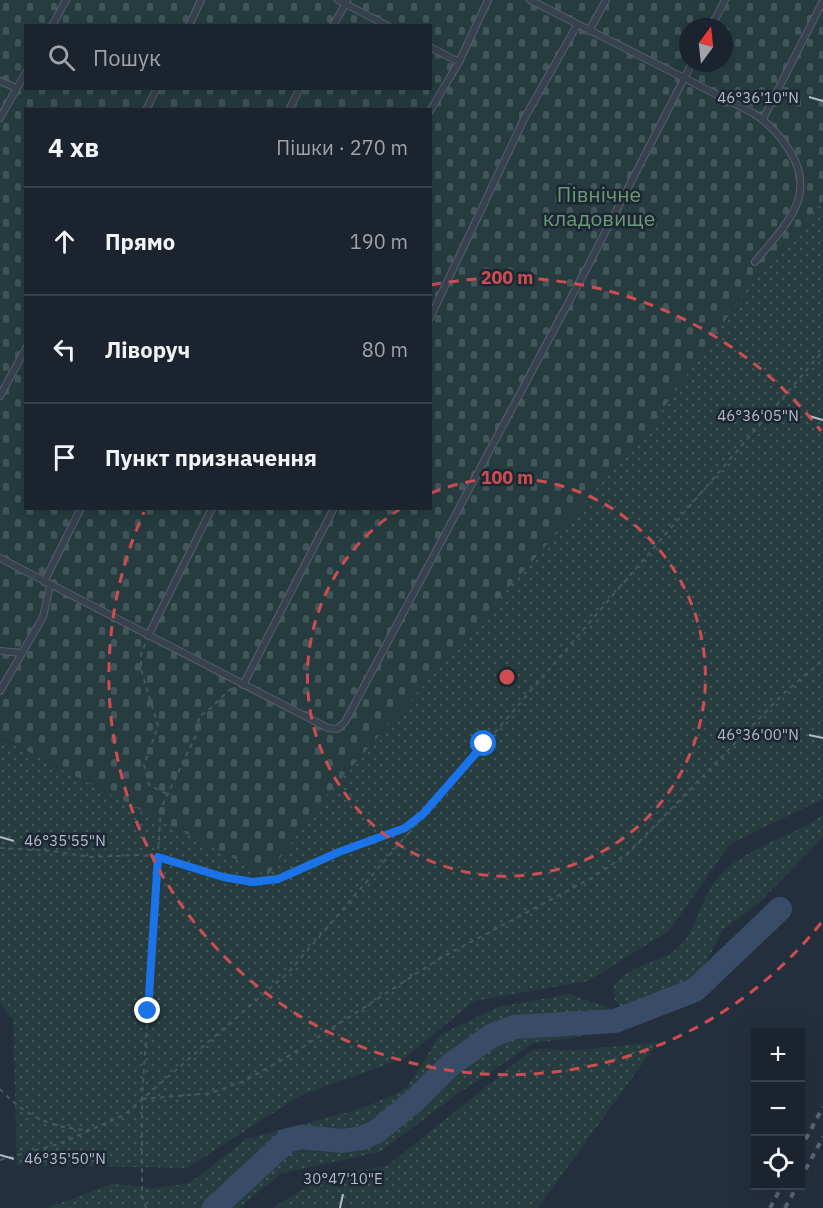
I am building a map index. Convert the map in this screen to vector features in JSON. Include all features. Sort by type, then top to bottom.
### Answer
[{"type":"lane","points":[[53,24],[66,0]]},
{"type":"lane","points":[[190,24],[201,0]]},
{"type":"lane","points":[[432,108],[459,62],[488,0]]},
{"type":"lane","points":[[530,0],[763,119],[785,143],[800,170],[803,181],[801,195],[791,216],[755,262]]},
{"type":"lane","points":[[590,31],[606,0]]},
{"type":"lane","points":[[716,18],[725,0]]},
{"type":"lane","points":[[334,24],[343,1],[384,24]]},
{"type":"lane","points":[[763,119],[823,1]]},
{"type":"lane","points":[[432,314],[524,119],[577,25]]},
{"type":"lane","points":[[432,48],[459,62]]},
{"type":"lane","points":[[0,558],[243,685],[328,728],[337,729],[345,723],[589,264],[688,72]]},
{"type":"lane","points":[[0,118],[24,75]]},
{"type":"lane","points":[[0,81],[16,88]]},
{"type":"lane","points":[[147,108],[156,90]]},
{"type":"lane","points":[[290,108],[299,90]]},
{"type":"lane","points":[[0,396],[24,352]]},
{"type":"lane","points":[[0,690],[43,617],[47,584],[80,510]]},
{"type":"lane","points":[[148,636],[211,510]]},
{"type":"lane","points":[[243,685],[333,510]]},
{"type":"lane","points":[[0,651],[22,653]]},
{"type":"path","points":[[0,1161],[59,1144],[124,1115],[288,973],[823,351]]},
{"type":"path","points":[[148,636],[141,655],[141,669],[158,726],[144,765],[149,785],[167,794]]},
{"type":"path","points":[[142,1099],[212,1092],[244,1081],[284,1059],[439,959],[595,876],[627,854],[784,693],[823,660]]},
{"type":"path","points":[[146,1208],[142,1196],[142,1099],[161,808],[197,733],[199,717],[209,712],[214,703],[234,686],[243,685]]},
{"type":"path","points":[[0,848],[53,851],[89,857],[139,855],[158,857],[223,877],[264,882],[278,879],[339,852],[405,828],[423,814]]},
{"type":"path","points":[[0,1089],[28,1115],[53,1125],[92,1130]]},
{"type":"green space","name":"Північне кладовище","points":[[0,0],[823,0],[823,201],[747,289],[651,426],[311,813],[268,876],[0,737]]},
{"type":"green space","points":[[823,201],[823,799],[730,844],[669,931],[588,981],[474,1001],[405,1058],[301,1095],[187,1168],[17,1165],[13,1020],[0,1004],[0,738],[269,875],[311,813],[651,426],[747,289]]},
{"type":"green space","points":[[823,815],[823,837],[761,901],[723,930],[700,974],[642,1006],[627,1011],[615,1001],[613,987],[625,974],[666,956],[682,944],[693,927],[709,890],[727,869],[753,851],[810,824]]},
{"type":"green space","points":[[569,994],[609,1008],[611,1028],[574,1038],[534,1043],[460,1092],[380,1152],[282,1173],[239,1208],[47,1208],[112,1184],[153,1188],[190,1183],[246,1139],[363,1108],[406,1089],[440,1035],[498,1007]]},
{"type":"green space","points":[[658,1042],[538,1208],[272,1208],[326,1175],[387,1166],[533,1049],[579,1050]]},
{"type":"waterway","points":[[214,1208],[288,1140],[302,1137],[342,1141],[362,1138],[376,1132],[415,1100],[450,1065],[491,1036],[514,1027],[615,1021],[695,990],[780,909]]},
{"type":"railway","points":[[805,1141],[823,1107]]},
{"type":"railway","points":[[805,1171],[823,1137]]},
{"type":"railway","points":[[770,1208],[780,1190]]},
{"type":"railway","points":[[785,1208],[795,1190]]},
{"type":"route","points":[[148,1011],[158,857],[223,877],[253,882],[264,882],[287,876],[339,852],[405,828],[423,814],[484,744]]}]
